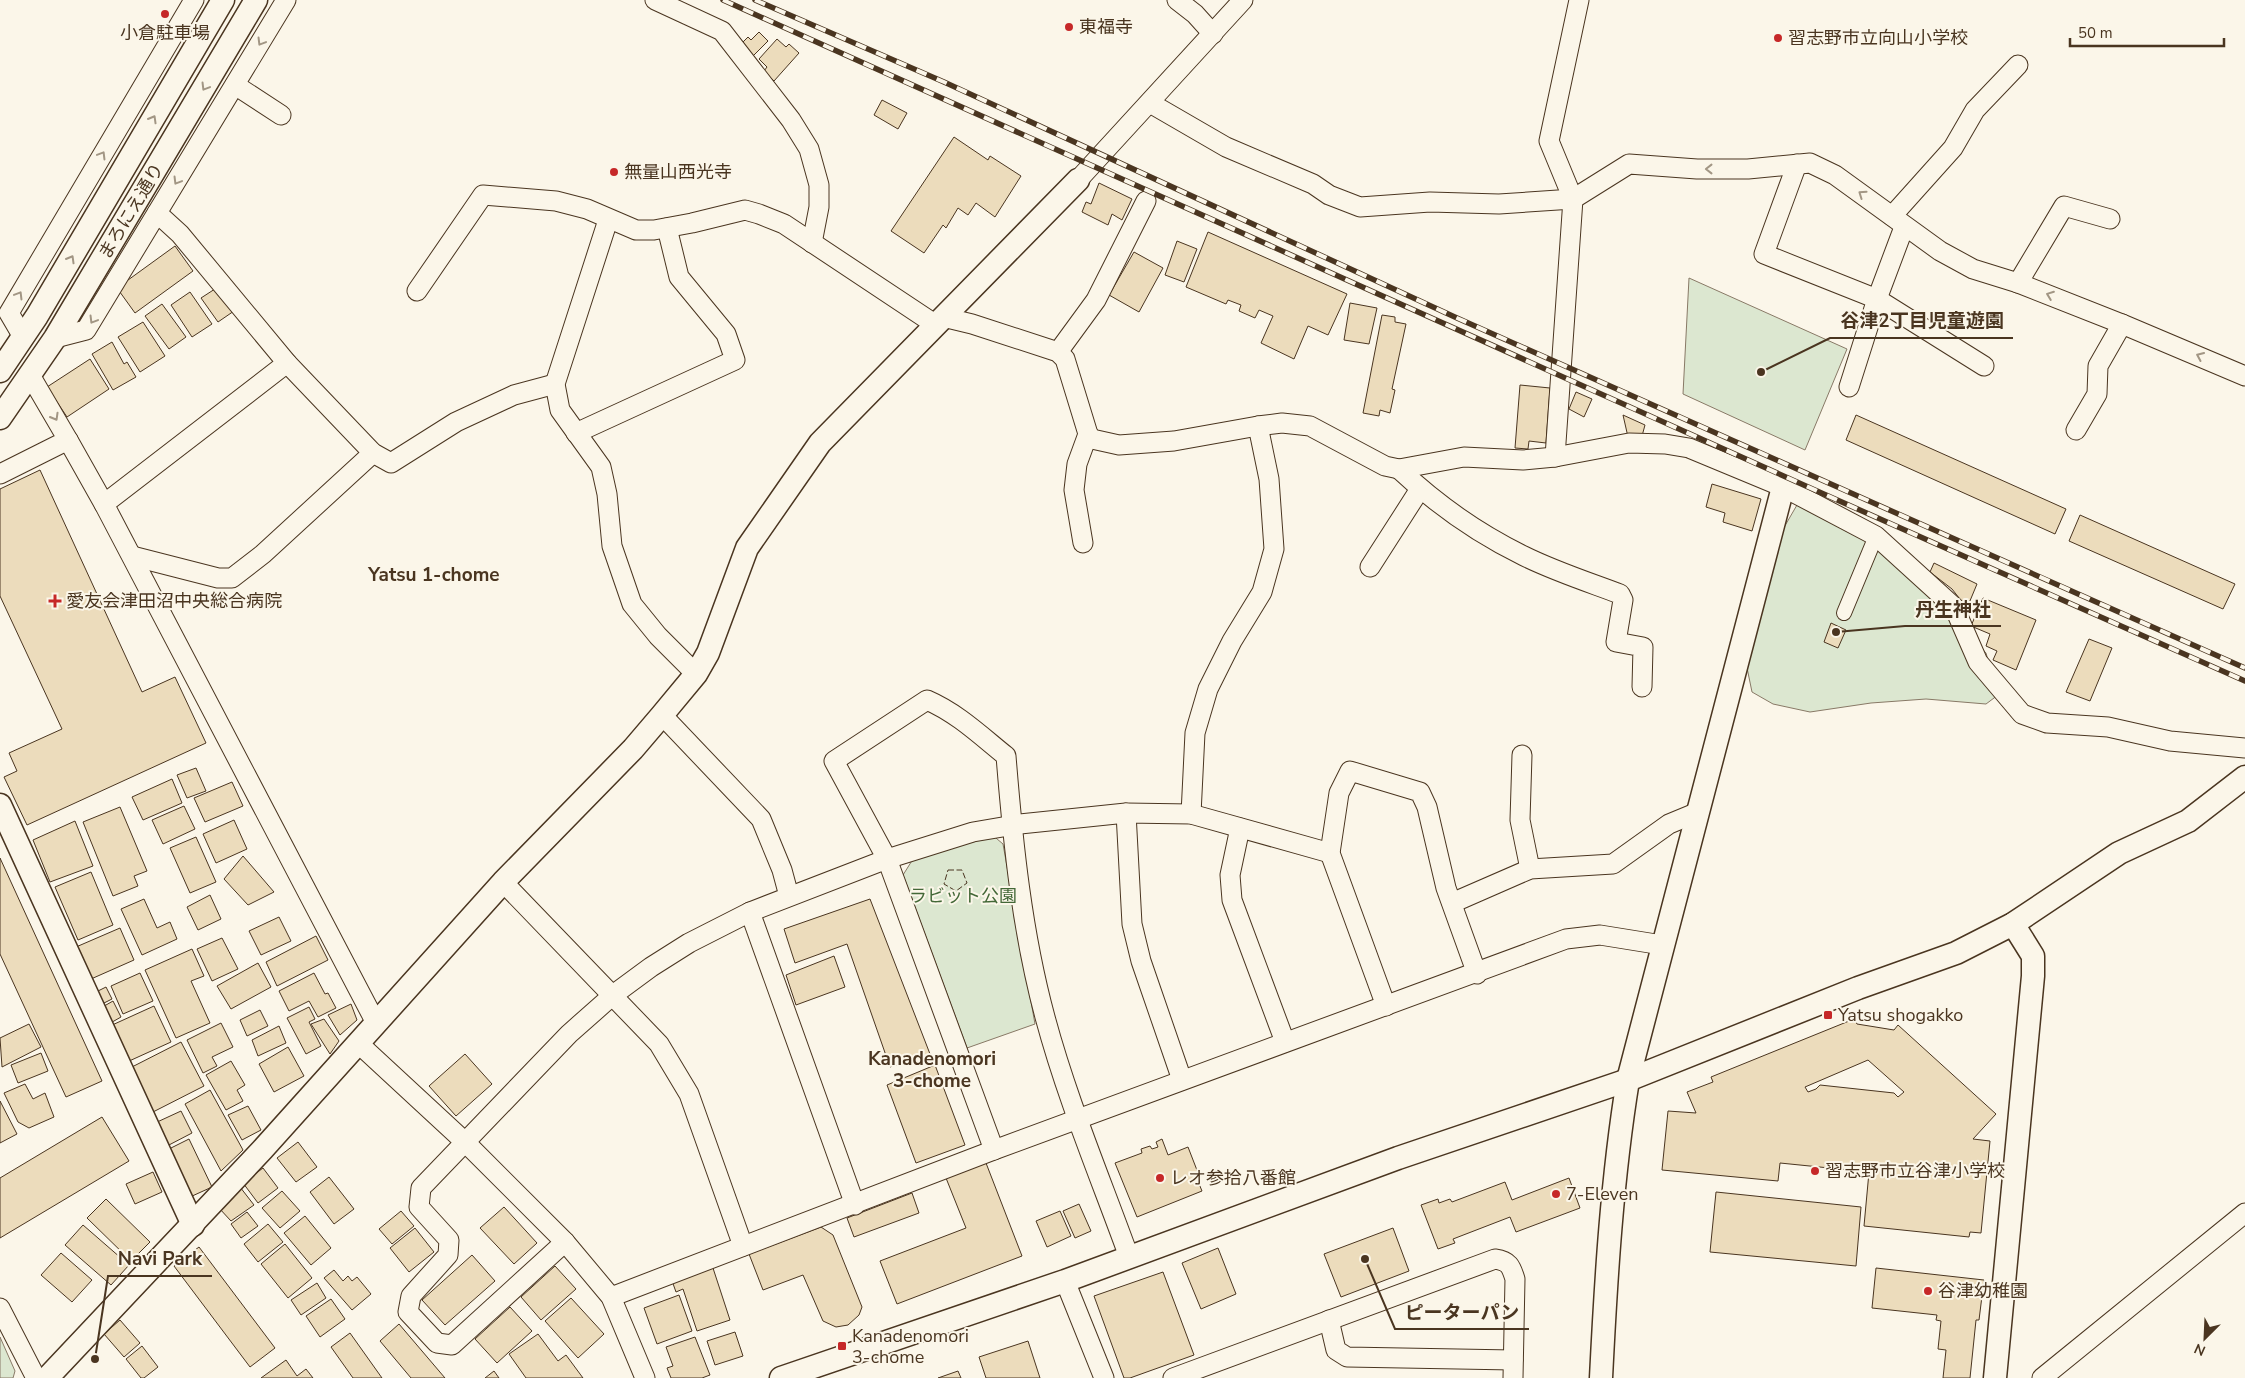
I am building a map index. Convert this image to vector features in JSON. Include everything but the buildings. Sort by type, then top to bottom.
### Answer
[{"type":"street","points":[[23,337],[9,313],[194,0]]},
{"type":"street","name":"まろにえ通り","points":[[0,371],[37,316],[223,0]]},
{"type":"street","name":"まろにえ通り","points":[[0,418],[59,331],[256,0]]},
{"type":"street","points":[[59,331],[86,330],[286,0]]},
{"type":"street","points":[[655,0],[722,31],[791,120],[809,149],[819,185],[820,207],[812,243]]},
{"type":"street","points":[[1177,0],[1195,14],[1213,34]]},
{"type":"street","points":[[47,1378],[192,1225],[502,882],[633,749],[696,674],[708,653],[747,548],[820,443],[1078,180],[1244,0]]},
{"type":"street","points":[[1554,457],[1573,199],[1549,141],[1579,0]]},
{"type":"street","points":[[1849,387],[1877,299],[1898,221],[1954,148],[1975,110],[2018,65]]},
{"type":"street","points":[[235,85],[281,115]]},
{"type":"street","points":[[1150,103],[1226,146],[1313,184],[1329,195],[1360,207],[1430,202],[1498,204],[1573,199],[1629,164],[1705,169],[1748,169],[1810,163],[1835,175],[1940,251],[1973,269],[2018,283],[2245,376]]},
{"type":"street","points":[[1797,164],[1764,254],[1877,299],[1984,366]]},
{"type":"street","points":[[417,291],[483,195],[556,201],[587,209],[608,220],[636,230],[666,228],[745,210],[784,224],[939,321],[972,324],[1058,352],[1065,359],[1088,434],[1092,440],[1119,445],[1174,441],[1282,423],[1310,426],[1385,466],[1399,469],[1464,457],[1523,460],[1554,457],[1629,443],[1665,444],[1689,448],[1783,487],[1876,536],[1954,607],[1978,662],[2022,714],[2047,723],[2108,727],[2170,741],[2245,748]]},
{"type":"street","points":[[1058,352],[1096,300],[1146,201]]},
{"type":"street","points":[[2018,283],[2064,206],[2110,219]]},
{"type":"street","points":[[157,213],[180,234],[287,363],[374,453],[391,463],[456,422],[514,395],[555,384]]},
{"type":"street","points":[[608,220],[555,384],[560,410],[600,467],[607,494],[612,546],[632,604],[658,636],[696,674]]},
{"type":"street","points":[[576,433],[735,360],[726,334],[679,277],[666,228]]},
{"type":"street","points":[[2076,430],[2097,394],[2098,366],[2122,324]]},
{"type":"street","points":[[104,504],[287,363]]},
{"type":"street","points":[[30,375],[132,556],[376,1023]]},
{"type":"street","points":[[1190,814],[1195,733],[1205,698],[1232,641],[1262,592],[1274,549],[1268,479],[1258,426]]},
{"type":"street","points":[[1083,543],[1074,490],[1077,464],[1088,434]]},
{"type":"street","points":[[0,474],[68,440]]},
{"type":"street","points":[[132,556],[218,578],[232,578],[263,554],[374,453]]},
{"type":"street","points":[[1399,469],[1420,489],[1487,537],[1525,557],[1620,594],[1623,600],[1616,642],[1643,647],[1642,687]]},
{"type":"street","points":[[1601,1378],[1612,1204],[1619,1137],[1628,1080],[1783,487]]},
{"type":"street","points":[[1370,567],[1420,489]]},
{"type":"street","points":[[1844,613],[1876,536]]},
{"type":"street","points":[[994,1150],[887,859],[834,761],[927,700],[958,717],[1006,756],[1012,825],[1026,930],[1044,1016],[1078,1120],[1129,1256]]},
{"type":"street","points":[[662,715],[762,819],[782,870],[789,896]]},
{"type":"street","points":[[1522,755],[1520,820],[1530,869]]},
{"type":"street","points":[[1386,1006],[1330,853],[1339,792],[1350,771],[1420,792],[1427,807],[1446,888],[1477,974]]},
{"type":"street","points":[[781,1378],[1065,1281],[1398,1158],[1628,1080],[1858,988],[1956,953],[2013,924],[2119,853],[2188,821],[2245,777]]},
{"type":"street","points":[[0,805],[192,1225]]},
{"type":"street","points":[[1452,903],[1530,869],[1613,864],[1669,824],[1698,812]]},
{"type":"street","points":[[1126,813],[1132,924],[1141,961],[1182,1080]]},
{"type":"street","points":[[565,1242],[452,1346],[436,1343],[408,1312],[410,1296],[448,1255],[449,1240],[419,1207],[421,1188],[569,1034],[613,995],[689,943],[750,912],[887,859],[973,832],[1012,825],[1126,813],[1190,814],[1330,853]]},
{"type":"street","points":[[1240,828],[1230,875],[1232,900],[1285,1042]]},
{"type":"street","points":[[502,882],[659,1044],[690,1094],[743,1246]]},
{"type":"street","points":[[750,912],[855,1205]]},
{"type":"street","points":[[1995,1378],[2033,976],[2033,956],[2028,944],[2013,924]]},
{"type":"street","points":[[611,1297],[855,1205],[994,1150],[1285,1042],[1477,974],[1566,939],[1600,935],[1662,945]]},
{"type":"street","points":[[358,1043],[465,1142],[565,1242],[611,1297],[645,1378]]},
{"type":"street","points":[[2042,1378],[2245,1213]]},
{"type":"street","points":[[1173,1378],[1214,1371],[1329,1320],[1495,1259],[1504,1261],[1511,1266],[1515,1279],[1513,1369],[1347,1357],[1336,1350],[1329,1320]]},
{"type":"street","points":[[1065,1281],[1104,1378]]},
{"type":"street","points":[[0,1308],[36,1378]]},
{"type":"green space","points":[[1689,278],[1847,349],[1805,450],[1683,394]]},
{"type":"green space","points":[[1797,505],[1910,557],[1943,607],[1986,653],[1998,695],[1986,704],[1926,699],[1871,703],[1810,712],[1773,704],[1752,692],[1745,658],[1779,536]]},
{"type":"green space","name":"ラビット公園","points":[[990,833],[1003,844],[1035,1024],[967,1048],[903,875],[913,859]]},
{"type":"green space","points":[[0,1337],[15,1371],[13,1378],[0,1378]]},
{"type":"railway","points":[[723,0],[2245,681]]},
{"type":"railway","points":[[755,0],[944,82],[1457,318],[2245,668]]},
{"type":"fence","points":[[948,870],[962,870],[967,883],[956,891],[944,884],[948,870]]},
{"type":"place","name":"小倉駐車場","points":[[165,14]]},
{"type":"place","name":"東福寺","points":[[1069,27]]},
{"type":"place","name":"習志野市立向山小学校","points":[[1778,38]]},
{"type":"place","name":"無量山西光寺","points":[[614,172]]},
{"type":"place","name":"谷津2丁目児童遊園","points":[[1761,372]]},
{"type":"place","name":"愛友会津田沼中央総合病院","points":[[55,601]]},
{"type":"place","name":"丹生神社","points":[[1836,632]]},
{"type":"place","name":"Yatsu shogakko","points":[[1828,1015]]},
{"type":"place","name":"習志野市立谷津小学校","points":[[1815,1171]]},
{"type":"place","name":"レオ参拾八番館","points":[[1160,1178]]},
{"type":"place","name":"7-Eleven","points":[[1556,1194]]},
{"type":"place","name":"ピーターパン","points":[[1365,1259]]},
{"type":"place","name":"谷津幼稚園","points":[[1928,1291]]},
{"type":"place","name":"Kanadenomori 3-chome","points":[[842,1346]]},
{"type":"place","name":"Navi Park","points":[[95,1359]]},
{"type":"district","name":"Yatsu 1-chome","points":[[434,575]]},
{"type":"district","name":"Kanadenomori 3-chome","points":[[932,1070]]}]
